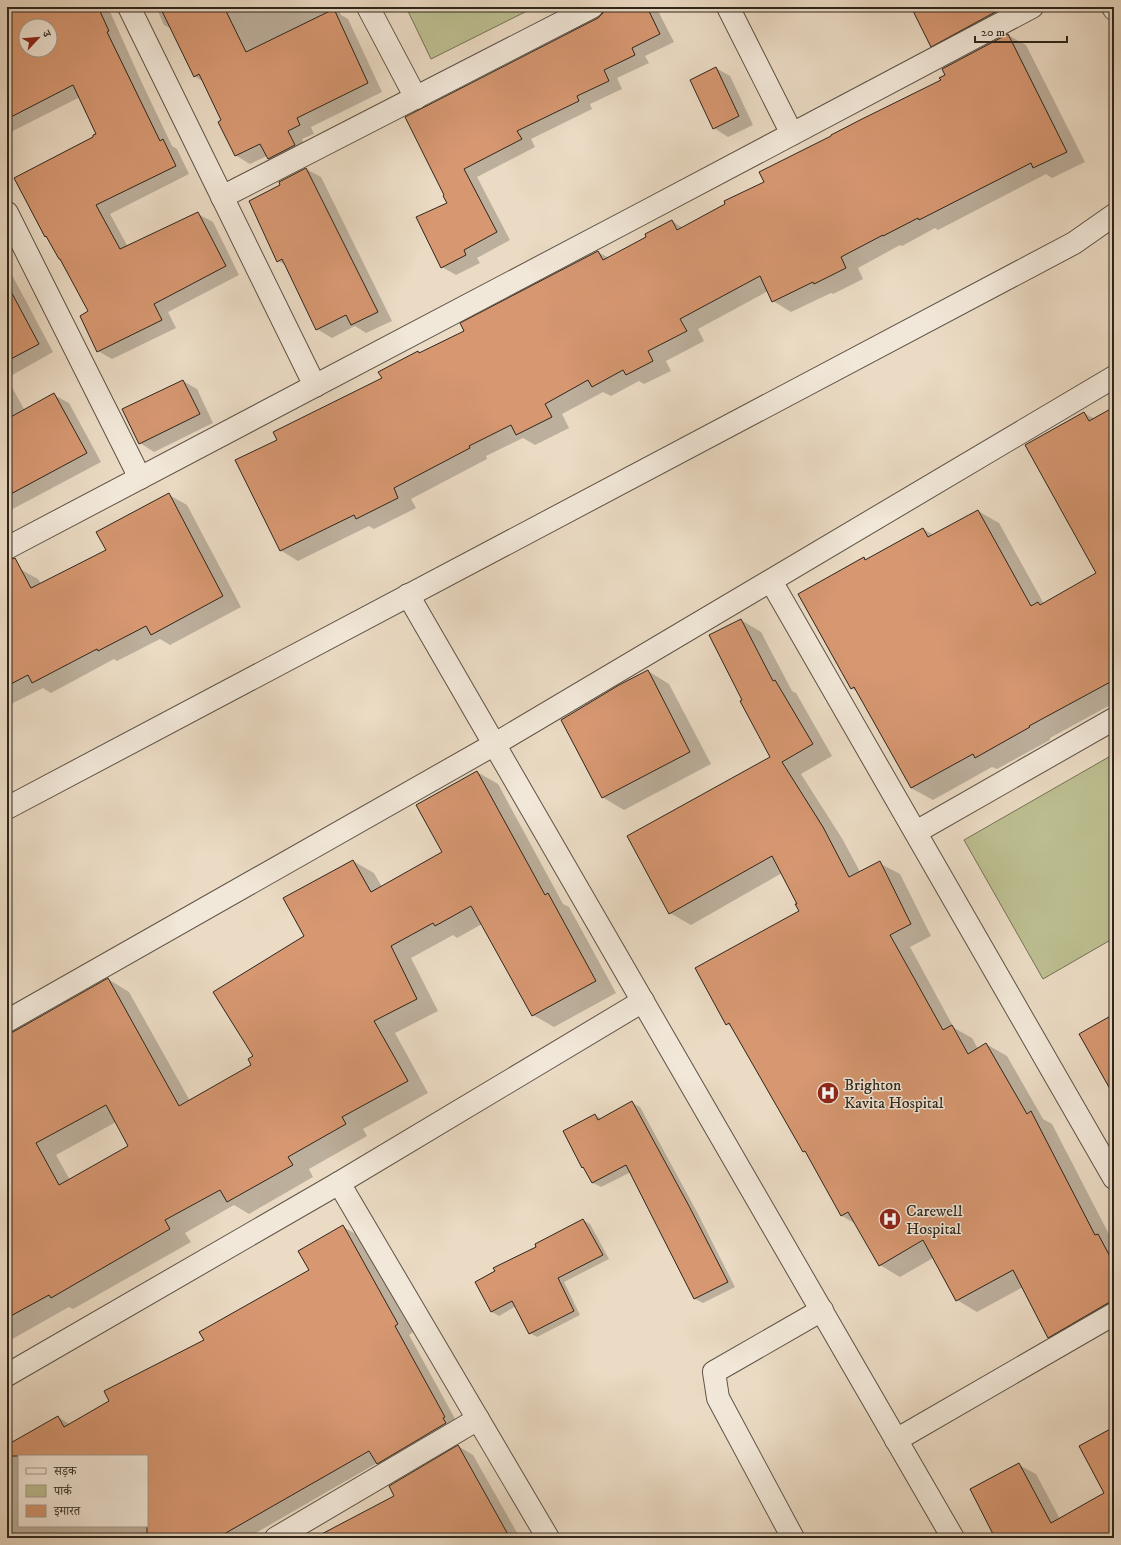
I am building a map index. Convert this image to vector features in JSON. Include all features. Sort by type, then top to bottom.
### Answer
[{"type":"street","points":[[129,7],[315,386]]},
{"type":"street","points":[[368,7],[416,98]]},
{"type":"street","points":[[222,197],[592,7]]},
{"type":"street","points":[[728,7],[792,134]]},
{"type":"street","points":[[7,548],[1032,7]]},
{"type":"street","points":[[7,808],[1074,244],[1114,215]]},
{"type":"street","points":[[9,221],[140,478]]},
{"type":"street","points":[[7,1021],[495,744],[1114,377]]},
{"type":"street","points":[[771,581],[1114,1178]]},
{"type":"street","points":[[408,595],[953,1538]]},
{"type":"street","points":[[916,832],[1114,719]]},
{"type":"street","points":[[7,1375],[339,1183],[643,1001]]},
{"type":"street","points":[[339,1183],[548,1538]]},
{"type":"street","points":[[793,1538],[718,1398],[714,1372],[822,1310]]},
{"type":"street","points":[[896,1440],[1114,1314]]},
{"type":"street","points":[[276,1538],[478,1420]]},
{"type":"green space","points":[[406,7],[535,7],[431,59]]},
{"type":"green space","points":[[1114,754],[1114,938],[1043,979],[964,840]]},
{"type":"building","points":[[7,7],[98,7],[109,31],[107,32],[160,141],[163,139],[176,166],[96,205],[120,249],[198,212],[226,266],[154,304],[162,320],[97,352],[80,316],[88,311],[60,259],[46,236],[45,237],[14,178],[93,137],[93,135],[96,134],[73,85],[7,119]]},
{"type":"building","points":[[160,7],[224,7],[246,52],[334,9],[368,83],[297,118],[300,125],[288,131],[295,145],[268,159],[260,144],[235,156],[218,122],[221,120],[199,74],[194,77]]},
{"type":"building","points":[[604,7],[647,7],[660,34],[632,48],[635,55],[604,70],[609,81],[577,96],[579,101],[517,131],[522,139],[464,169],[497,232],[464,250],[466,255],[441,268],[416,217],[447,203],[405,117],[598,18],[603,13]]},
{"type":"building","points":[[911,7],[995,7],[997,11],[931,47]]},
{"type":"building","points":[[1008,34],[1067,152],[1033,168],[1031,163],[919,220],[918,218],[883,235],[841,257],[846,268],[772,302],[760,276],[680,319],[687,331],[648,351],[653,361],[626,375],[623,370],[592,387],[588,380],[545,404],[552,417],[516,435],[511,425],[469,446],[470,448],[394,488],[398,498],[356,519],[354,515],[280,551],[235,460],[277,440],[273,432],[382,378],[378,372],[418,351],[419,353],[464,331],[460,323],[598,251],[603,260],[646,237],[645,234],[672,220],[677,230],[725,204],[724,201],[764,182],[759,172],[941,80],[939,78],[945,75],[942,69]]},
{"type":"building","points":[[716,67],[739,116],[713,129],[690,80]]},
{"type":"building","points":[[306,168],[378,312],[351,325],[346,315],[316,330],[282,259],[277,262],[249,201],[280,185],[279,182]]},
{"type":"building","points":[[7,284],[39,344],[7,361]]},
{"type":"building","points":[[183,380],[200,414],[139,444],[122,409]]},
{"type":"building","points":[[54,393],[87,453],[7,496],[7,419]]},
{"type":"building","points":[[1114,407],[1114,680],[1029,726],[1030,727],[975,758],[973,754],[911,788],[854,687],[851,689],[798,594],[864,557],[865,560],[923,528],[928,537],[978,510],[1031,606],[1038,602],[1040,605],[1096,573],[1025,445],[1084,412],[1089,421]]},
{"type":"building","points":[[169,493],[223,596],[151,635],[146,626],[98,651],[97,649],[32,683],[28,675],[7,686],[7,560],[15,558],[31,588],[106,550],[96,532]]},
{"type":"building","points":[[741,619],[773,681],[775,680],[813,744],[782,762],[823,827],[849,877],[880,861],[911,924],[890,935],[943,1030],[952,1025],[968,1054],[986,1043],[1027,1114],[1031,1111],[1095,1235],[1098,1234],[1114,1264],[1114,1302],[1108,1303],[1048,1338],[1013,1270],[956,1301],[923,1240],[879,1266],[848,1212],[841,1216],[805,1151],[803,1152],[729,1023],[726,1025],[695,968],[799,911],[795,904],[797,904],[772,856],[669,914],[627,836],[770,757],[740,701],[742,700],[709,635]]},
{"type":"building","points":[[648,670],[690,752],[602,798],[561,720],[619,685]]},
{"type":"building","points":[[477,771],[545,895],[548,893],[596,981],[532,1016],[471,906],[435,926],[433,923],[391,946],[417,999],[374,1021],[408,1081],[342,1117],[346,1124],[288,1157],[293,1165],[227,1202],[220,1190],[165,1220],[170,1229],[51,1298],[49,1295],[7,1318],[7,1033],[13,1032],[108,978],[179,1106],[251,1065],[248,1059],[253,1056],[213,992],[304,936],[283,898],[353,860],[371,892],[442,852],[416,805]],"holes":[[[106,1105],[128,1146],[59,1185],[36,1143]]]},
{"type":"building","points":[[1114,1014],[1114,1096],[1079,1034]]},
{"type":"building","points":[[632,1101],[728,1282],[694,1299],[626,1165],[592,1183],[583,1167],[582,1168],[563,1131],[595,1114],[598,1120]]},
{"type":"building","points":[[583,1219],[603,1255],[558,1278],[574,1311],[529,1334],[512,1301],[491,1312],[475,1282],[495,1271],[493,1268],[536,1247],[535,1244]]},
{"type":"building","points":[[343,1225],[398,1324],[395,1326],[445,1417],[443,1418],[446,1423],[377,1464],[369,1451],[217,1538],[147,1538],[148,1455],[7,1456],[7,1445],[58,1416],[64,1427],[109,1401],[104,1391],[204,1340],[199,1332],[309,1270],[298,1251]]},
{"type":"building","points":[[1114,1427],[1114,1538],[995,1538],[970,1489],[1019,1463],[1051,1523],[1104,1493],[1079,1446]]},
{"type":"building","points":[[458,1445],[510,1538],[314,1538],[394,1496],[389,1486]]},
{"type":"place","name":"Brighton Kavita Hospital","points":[[828,1093]]},
{"type":"place","name":"Carewell Hospital","points":[[890,1219]]}]
